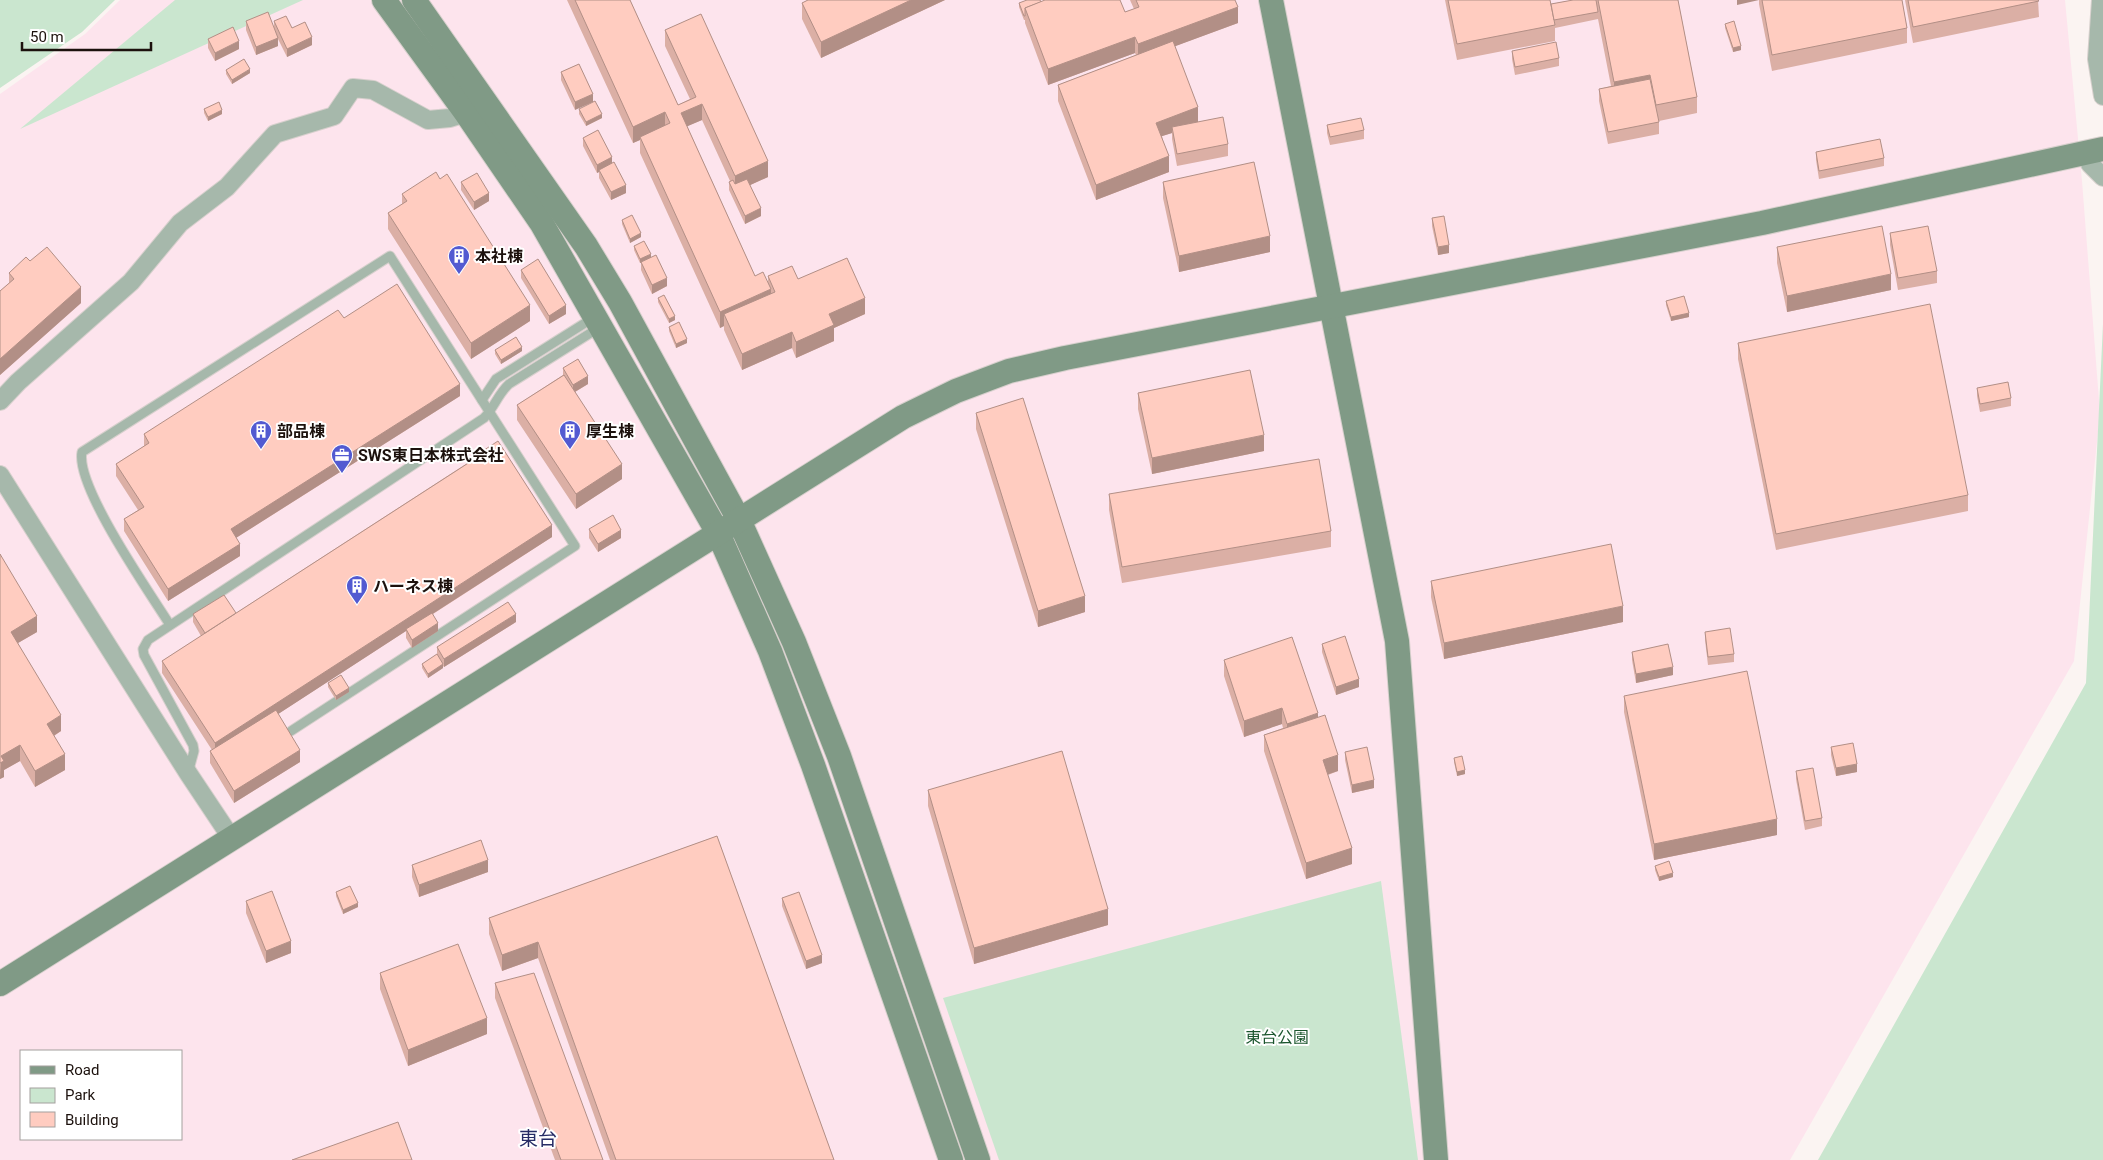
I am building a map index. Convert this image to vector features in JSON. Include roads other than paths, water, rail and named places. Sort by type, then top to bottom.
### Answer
[{"type":"street","points":[[384,0],[466,113],[542,224],[718,533],[770,650],[810,756],[952,1160]]},
{"type":"street","points":[[414,0],[586,246],[620,302],[739,520],[794,642],[839,756],[978,1160]]},
{"type":"street","points":[[1271,0],[1397,641],[1436,1160]]},
{"type":"street","points":[[2100,0],[2097,59],[2103,96]]},
{"type":"street","points":[[0,401],[18,382],[130,282],[180,223],[227,187],[275,134],[334,116],[353,88],[373,90],[428,120],[450,118],[466,113]]},
{"type":"street","points":[[0,984],[903,417],[956,391],[1009,370],[1762,223],[2096,151]]},
{"type":"street","points":[[2096,151],[2090,164],[2103,177]]},
{"type":"street","points":[[0,475],[188,773],[232,839]]},
{"type":"lane","points":[[170,626],[94,500],[80,459],[82,452],[390,256],[575,546],[291,731]]},
{"type":"lane","points":[[482,400],[496,378],[597,322]]},
{"type":"lane","points":[[188,773],[194,751],[193,745],[144,655],[143,649],[148,640],[484,418],[490,412],[502,390],[509,384],[597,322]]},
{"type":"place","name":"本社棟","points":[[459,275]]},
{"type":"place","name":"部品棟","points":[[261,450]]},
{"type":"place","name":"厚生棟","points":[[570,450]]},
{"type":"place","name":"SWS東日本株式会社","points":[[342,474]]},
{"type":"place","name":"ハーネス棟","points":[[357,605]]},
{"type":"district","name":"東台","points":[[538,1138]]},
{"type":"park label","name":"東台公園","points":[[1277,1037]]}]
